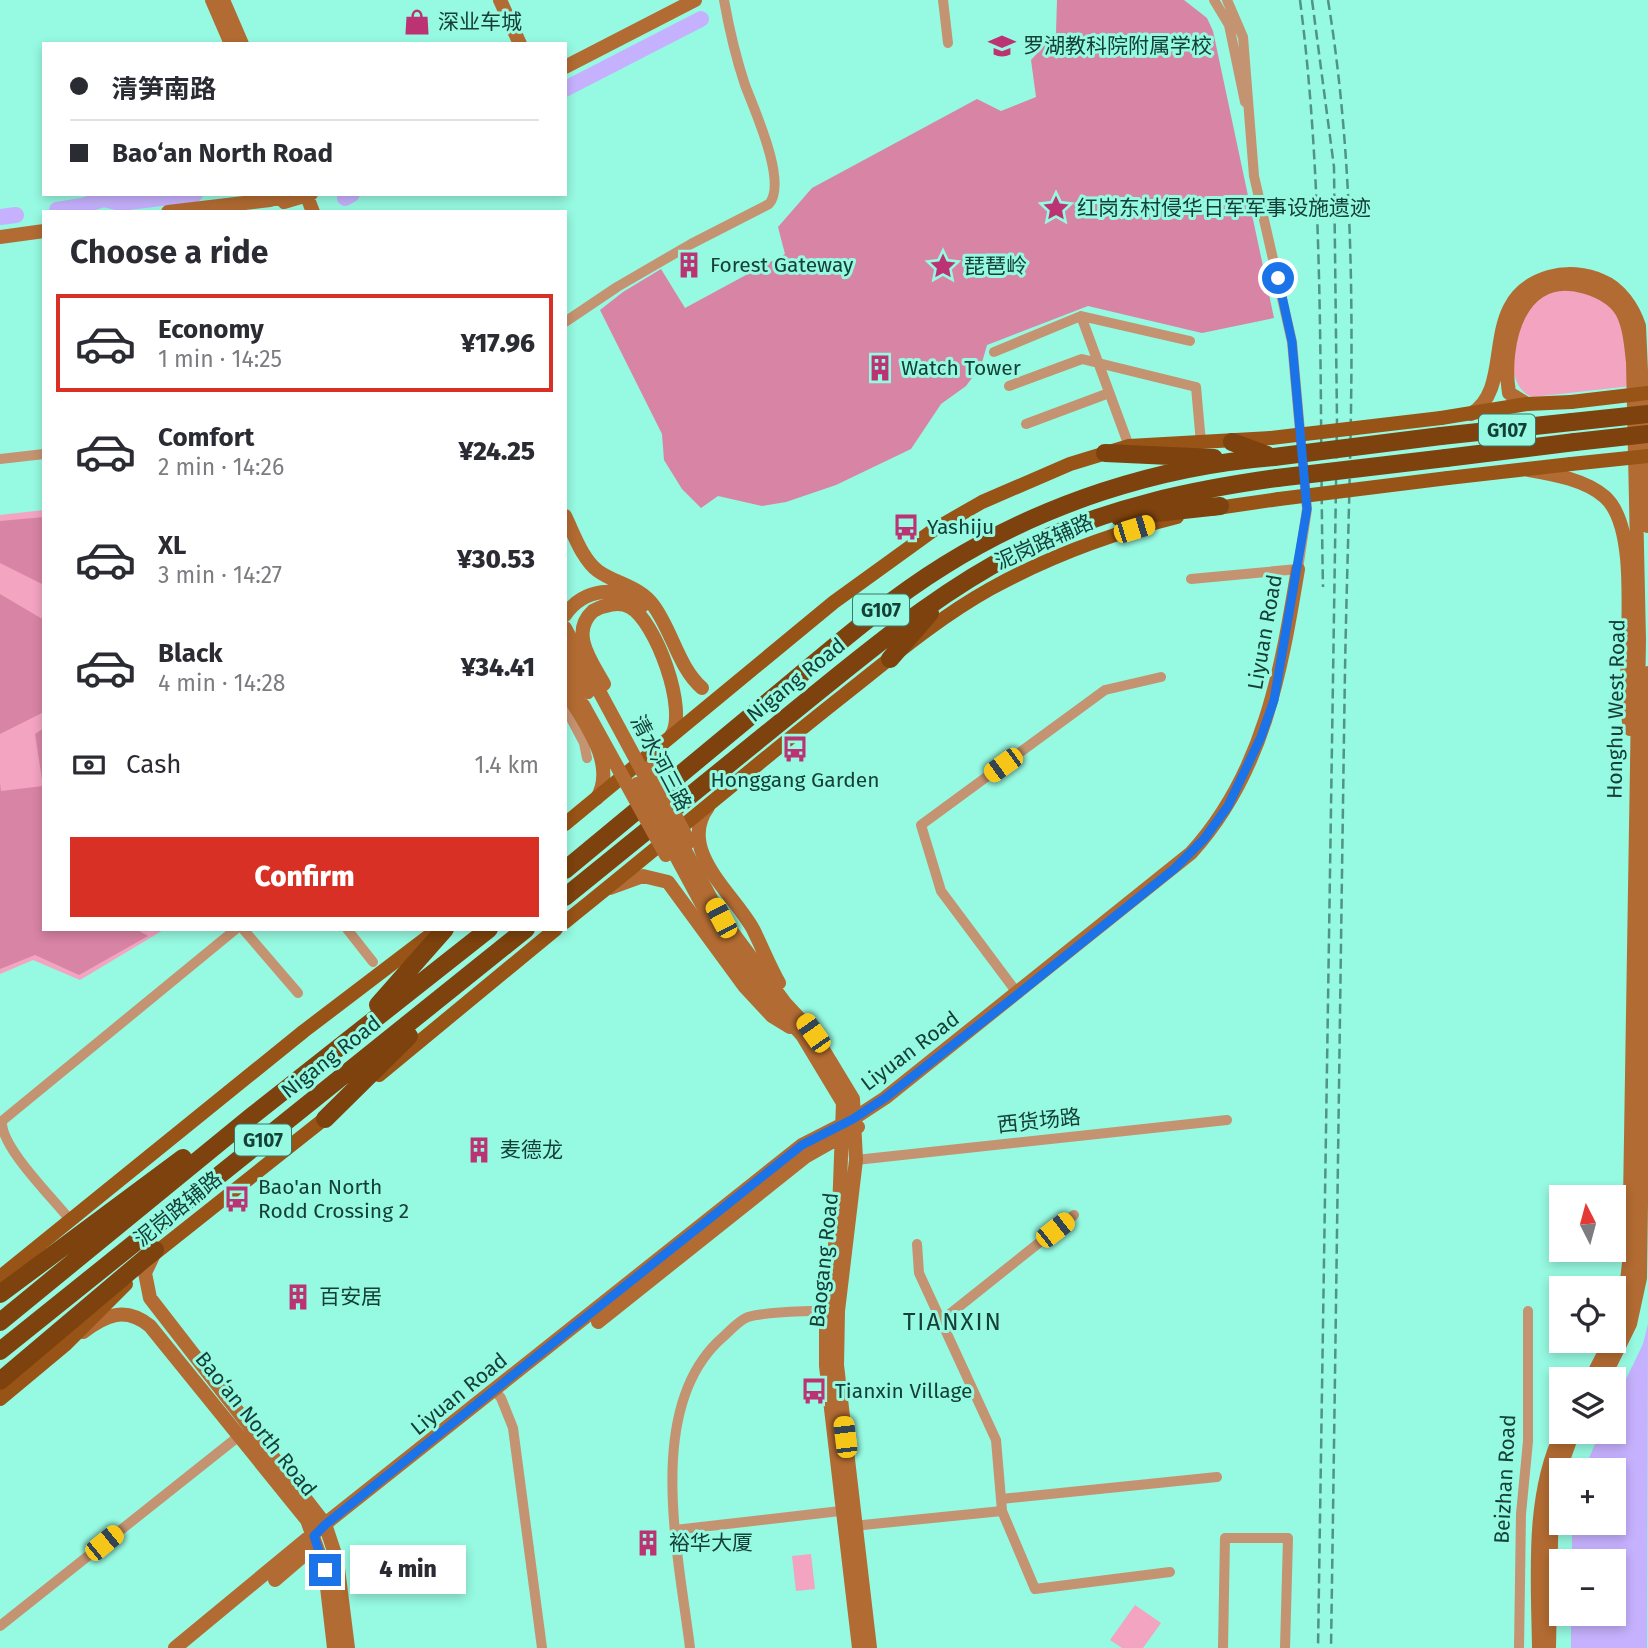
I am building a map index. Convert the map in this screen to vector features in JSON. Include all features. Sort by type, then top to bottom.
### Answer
[{"type":"highway","name":"G107","points":[[1265,458],[1441,427],[1572,422],[1648,414]]},
{"type":"highway","name":"Nigang Road","points":[[567,895],[865,653],[950,589],[1035,542],[1138,503],[1178,494],[1277,478],[1648,434]]},
{"type":"highway","points":[[1232,442],[1265,458]]},
{"type":"highway","points":[[1105,453],[1265,458]]},
{"type":"highway","name":"Nigang Road","points":[[567,868],[862,625],[944,565],[1033,518],[1080,498],[1171,473],[1265,458]]},
{"type":"highway","points":[[1094,520],[1220,506]]},
{"type":"highway","points":[[890,659],[950,589]]},
{"type":"highway","points":[[351,1038],[443,931]]},
{"type":"highway","name":"Nigang Road","points":[[0,1322],[252,1116],[486,931]]},
{"type":"highway","name":"Nigang Road","points":[[0,1351],[524,931]]},
{"type":"highway","points":[[324,1119],[398,1048],[444,996]]},
{"type":"highway","points":[[0,1292],[191,1152],[252,1116]]},
{"type":"highway","points":[[59,1340],[131,1253],[142,1235]]},
{"type":"highway","points":[[0,1381],[59,1340],[155,1251]]},
{"type":"main road","points":[[212,0],[230,42]]},
{"type":"main road","points":[[223,0],[241,42]]},
{"type":"main road","points":[[500,0],[519,42]]},
{"type":"main road","points":[[567,63],[685,0]]},
{"type":"main road","points":[[567,63],[695,0]]},
{"type":"main road","points":[[185,210],[301,198]]},
{"type":"main road","points":[[235,210],[271,206],[301,198]]},
{"type":"main road","points":[[0,231],[42,226]]},
{"type":"main road","points":[[0,237],[42,231]]},
{"type":"main road","points":[[1441,427],[1480,409],[1490,393],[1502,332],[1512,304],[1520,293],[1540,280],[1568,274],[1585,275],[1609,285],[1628,303],[1639,326],[1648,526]]},
{"type":"main road","name":"Honghu West Road","points":[[1527,404],[1509,393],[1507,378],[1516,319],[1526,301],[1537,291],[1566,284],[1597,290],[1611,299],[1626,321],[1633,362],[1639,599],[1629,1263],[1626,1290]]},
{"type":"main road","points":[[1471,414],[1527,404],[1648,393]]},
{"type":"main road","points":[[567,822],[834,602],[935,529],[1028,481],[1129,446],[1232,442],[1441,427],[1548,404]]},
{"type":"main road","name":"泥岗路辅路","points":[[567,920],[890,659],[978,596],[1042,563],[1110,536],[1220,506],[1510,470],[1648,456]]},
{"type":"main road","points":[[1510,470],[1531,470],[1572,481],[1596,491],[1620,517],[1626,536],[1637,710]]},
{"type":"main road","points":[[567,519],[596,569],[631,586],[651,601],[689,674],[702,688]]},
{"type":"main road","name":"Liyuan Road","points":[[848,1128],[1174,869],[1218,821],[1244,775],[1268,719],[1279,679],[1298,569]]},
{"type":"main road","name":"Liyuan Road","points":[[189,1648],[328,1528],[805,1157],[898,1099],[1168,886],[1212,844],[1243,797],[1268,743],[1281,704],[1296,610],[1298,569]]},
{"type":"main road","points":[[567,613],[588,595],[612,591],[630,597],[652,619],[680,676],[691,687],[726,691]]},
{"type":"main road","points":[[671,737],[678,723],[675,687],[645,622],[630,607],[621,604],[593,611],[582,630],[584,646],[681,823],[716,920]]},
{"type":"main road","name":"清水河三路","points":[[567,632],[716,920]]},
{"type":"main road","name":"清水河三路","points":[[567,654],[716,920]]},
{"type":"main road","name":"Honghu West Road","points":[[1609,1367],[1630,1324],[1640,1278],[1637,710],[1648,673]]},
{"type":"main road","points":[[567,676],[650,832],[716,920]]},
{"type":"main road","points":[[567,694],[601,756],[604,780],[597,798]]},
{"type":"main road","points":[[715,799],[702,815],[698,841],[715,877],[752,927],[807,1034]]},
{"type":"main road","points":[[605,889],[643,876],[668,882],[763,1009],[807,1034]]},
{"type":"main road","name":"Baogang Road","points":[[716,920],[757,985],[807,1034],[847,1085],[853,1099],[828,1310],[826,1366],[870,1648]]},
{"type":"main road","points":[[0,1277],[304,1031],[435,931]]},
{"type":"main road","name":"泥岗路辅路","points":[[155,1251],[324,1119],[554,931]]},
{"type":"main road","name":"Baogang Road","points":[[848,1128],[856,1160],[836,1348],[848,1510]]},
{"type":"main road","points":[[0,1292],[71,1228],[108,1190]]},
{"type":"main road","points":[[155,1251],[145,1273],[150,1298],[328,1528],[337,1560],[348,1648]]},
{"type":"main road","name":"Bao‘an North Road","points":[[59,1340],[114,1313],[141,1319],[150,1326],[307,1520],[325,1570],[334,1648]]},
{"type":"main road","points":[[0,1399],[59,1340]]},
{"type":"main road","points":[[1539,1648],[1541,1498],[1556,1444]]},
{"type":"main road","points":[[1549,1648],[1552,1491],[1569,1444]]},
{"type":"main road","name":"Baogang Road","points":[[850,1526],[859,1648]]},
{"type":"main road","name":"Liyuan Road","points":[[175,1648],[315,1539]]},
{"type":"street","points":[[943,0],[948,43]]},
{"type":"street","points":[[1191,579],[1298,569],[1307,509],[1292,342],[1254,176],[1246,105],[1229,25],[1214,0]]},
{"type":"street","points":[[1227,0],[1243,37],[1248,91],[1246,105]]},
{"type":"street","points":[[567,321],[617,287],[769,204],[775,198],[775,182],[766,145],[745,85],[724,1]]},
{"type":"street","points":[[1081,316],[1129,446]]},
{"type":"street","points":[[993,352],[1081,316],[1190,341]]},
{"type":"street","points":[[1009,386],[1073,360],[1098,361],[1196,387],[1201,443]]},
{"type":"street","points":[[1026,424],[1109,393]]},
{"type":"street","points":[[0,459],[42,454]]},
{"type":"street","points":[[1018,994],[941,891],[921,825],[1105,690],[1161,677]]},
{"type":"street","points":[[567,711],[584,743],[587,758]]},
{"type":"street","points":[[70,1220],[9,1148],[1,1124],[234,931]]},
{"type":"street","points":[[245,931],[298,993]]},
{"type":"street","points":[[349,931],[373,962]]},
{"type":"street","name":"西货场路","points":[[856,1160],[1227,1121]]},
{"type":"street","points":[[941,1321],[1074,1215]]},
{"type":"street","points":[[917,1244],[919,1273],[996,1440],[1002,1511],[1035,1589],[1170,1572]]},
{"type":"street","points":[[690,1648],[676,1530],[671,1450],[679,1408],[710,1349],[747,1317],[828,1310]]},
{"type":"street","name":"Beizhan Road","points":[[1519,1648],[1521,1514],[1528,1441],[1528,1311]]},
{"type":"street","points":[[498,1395],[513,1428],[542,1648]]},
{"type":"street","points":[[0,1626],[239,1436]]},
{"type":"street","points":[[1001,1499],[1217,1477]]},
{"type":"street","points":[[676,1530],[848,1510]]},
{"type":"street","points":[[850,1526],[1002,1511]]},
{"type":"street","points":[[1223,1648],[1225,1538],[1288,1538],[1285,1648]]},
{"type":"shaded area","points":[[1057,0],[1184,0],[1207,18],[1213,31],[1274,318],[1202,333],[1088,306],[987,345],[981,366],[966,386],[941,404],[911,449],[836,485],[786,502],[762,506],[718,496],[701,508],[682,489],[664,460],[662,434],[600,310],[623,292],[661,269],[685,308],[785,254],[778,227],[812,188],[977,99],[1001,111],[1036,97],[1031,60],[1056,33]]},
{"type":"shaded area","points":[[1579,289],[1609,303],[1624,325],[1631,386],[1533,397],[1522,390],[1515,377],[1513,361],[1521,325],[1529,309],[1540,297],[1552,290]]},
{"type":"shaded area","points":[[42,510],[42,931],[162,931],[80,980],[33,960],[0,974],[0,515]]},
{"type":"shaded area","points":[[42,517],[42,584],[0,563],[0,521]]},
{"type":"shaded area","points":[[0,594],[42,619],[42,713],[0,734]]},
{"type":"shaded area","points":[[42,729],[42,780],[35,734]]},
{"type":"shaded area","points":[[0,783],[1,791],[42,786],[42,931],[139,931],[148,936],[79,975],[35,955],[0,969]]},
{"type":"shaded area","points":[[1648,1324],[1647,1648],[1571,1648],[1571,1626],[1626,1626],[1626,1549],[1572,1549],[1572,1535],[1626,1535],[1626,1458],[1589,1458],[1595,1444],[1626,1444],[1626,1379],[1643,1344]]},
{"type":"shaded area","points":[[811,1554],[815,1589],[796,1591],[792,1556]]},
{"type":"shaded area","points":[[1135,1605],[1161,1623],[1143,1648],[1122,1648],[1110,1640]]},
{"type":"waterway","points":[[567,88],[701,19]]},
{"type":"waterway","points":[[57,210],[104,199],[120,203],[178,196]]},
{"type":"waterway","points":[[345,198],[348,196]]},
{"type":"waterway","points":[[0,217],[16,215]]},
{"type":"railway","points":[[1300,0],[1314,146],[1317,220],[1323,587]]},
{"type":"railway","points":[[1312,0],[1334,167],[1337,420],[1318,1648]]},
{"type":"railway","points":[[1328,0],[1346,167],[1352,334],[1331,1648]]},
{"type":"place","name":"深业车城","points":[[417,22]]},
{"type":"place","name":"罗湖教科院附属学校","points":[[1002,46]]},
{"type":"place","name":"红岗东村侵华日军军事设施遗迹","points":[[1056,208]]},
{"type":"place","name":"Forest Gateway","points":[[689,265]]},
{"type":"place","name":"琵琶岭","points":[[943,266]]},
{"type":"place","name":"Watch Tower","points":[[880,368]]},
{"type":"place","name":"Yashiju","points":[[906,527]]},
{"type":"place","name":"Honggang Garden","points":[[795,749]]},
{"type":"place","name":"麦德龙","points":[[479,1150]]},
{"type":"place","name":"Bao'an North Rodd Crossing 2","points":[[237,1199]]},
{"type":"place","name":"百安居","points":[[298,1297]]},
{"type":"place","name":"Tianxin Village","points":[[814,1391]]},
{"type":"place","name":"裕华大厦","points":[[648,1543]]},
{"type":"district","name":"TIANXIN","points":[[953,1322]]},
{"type":"route","points":[[325,1570],[314,1536],[326,1524],[802,1145],[853,1119],[885,1098],[1018,994],[1174,869],[1218,821],[1244,775],[1274,700],[1307,509],[1292,342],[1278,278]]}]
